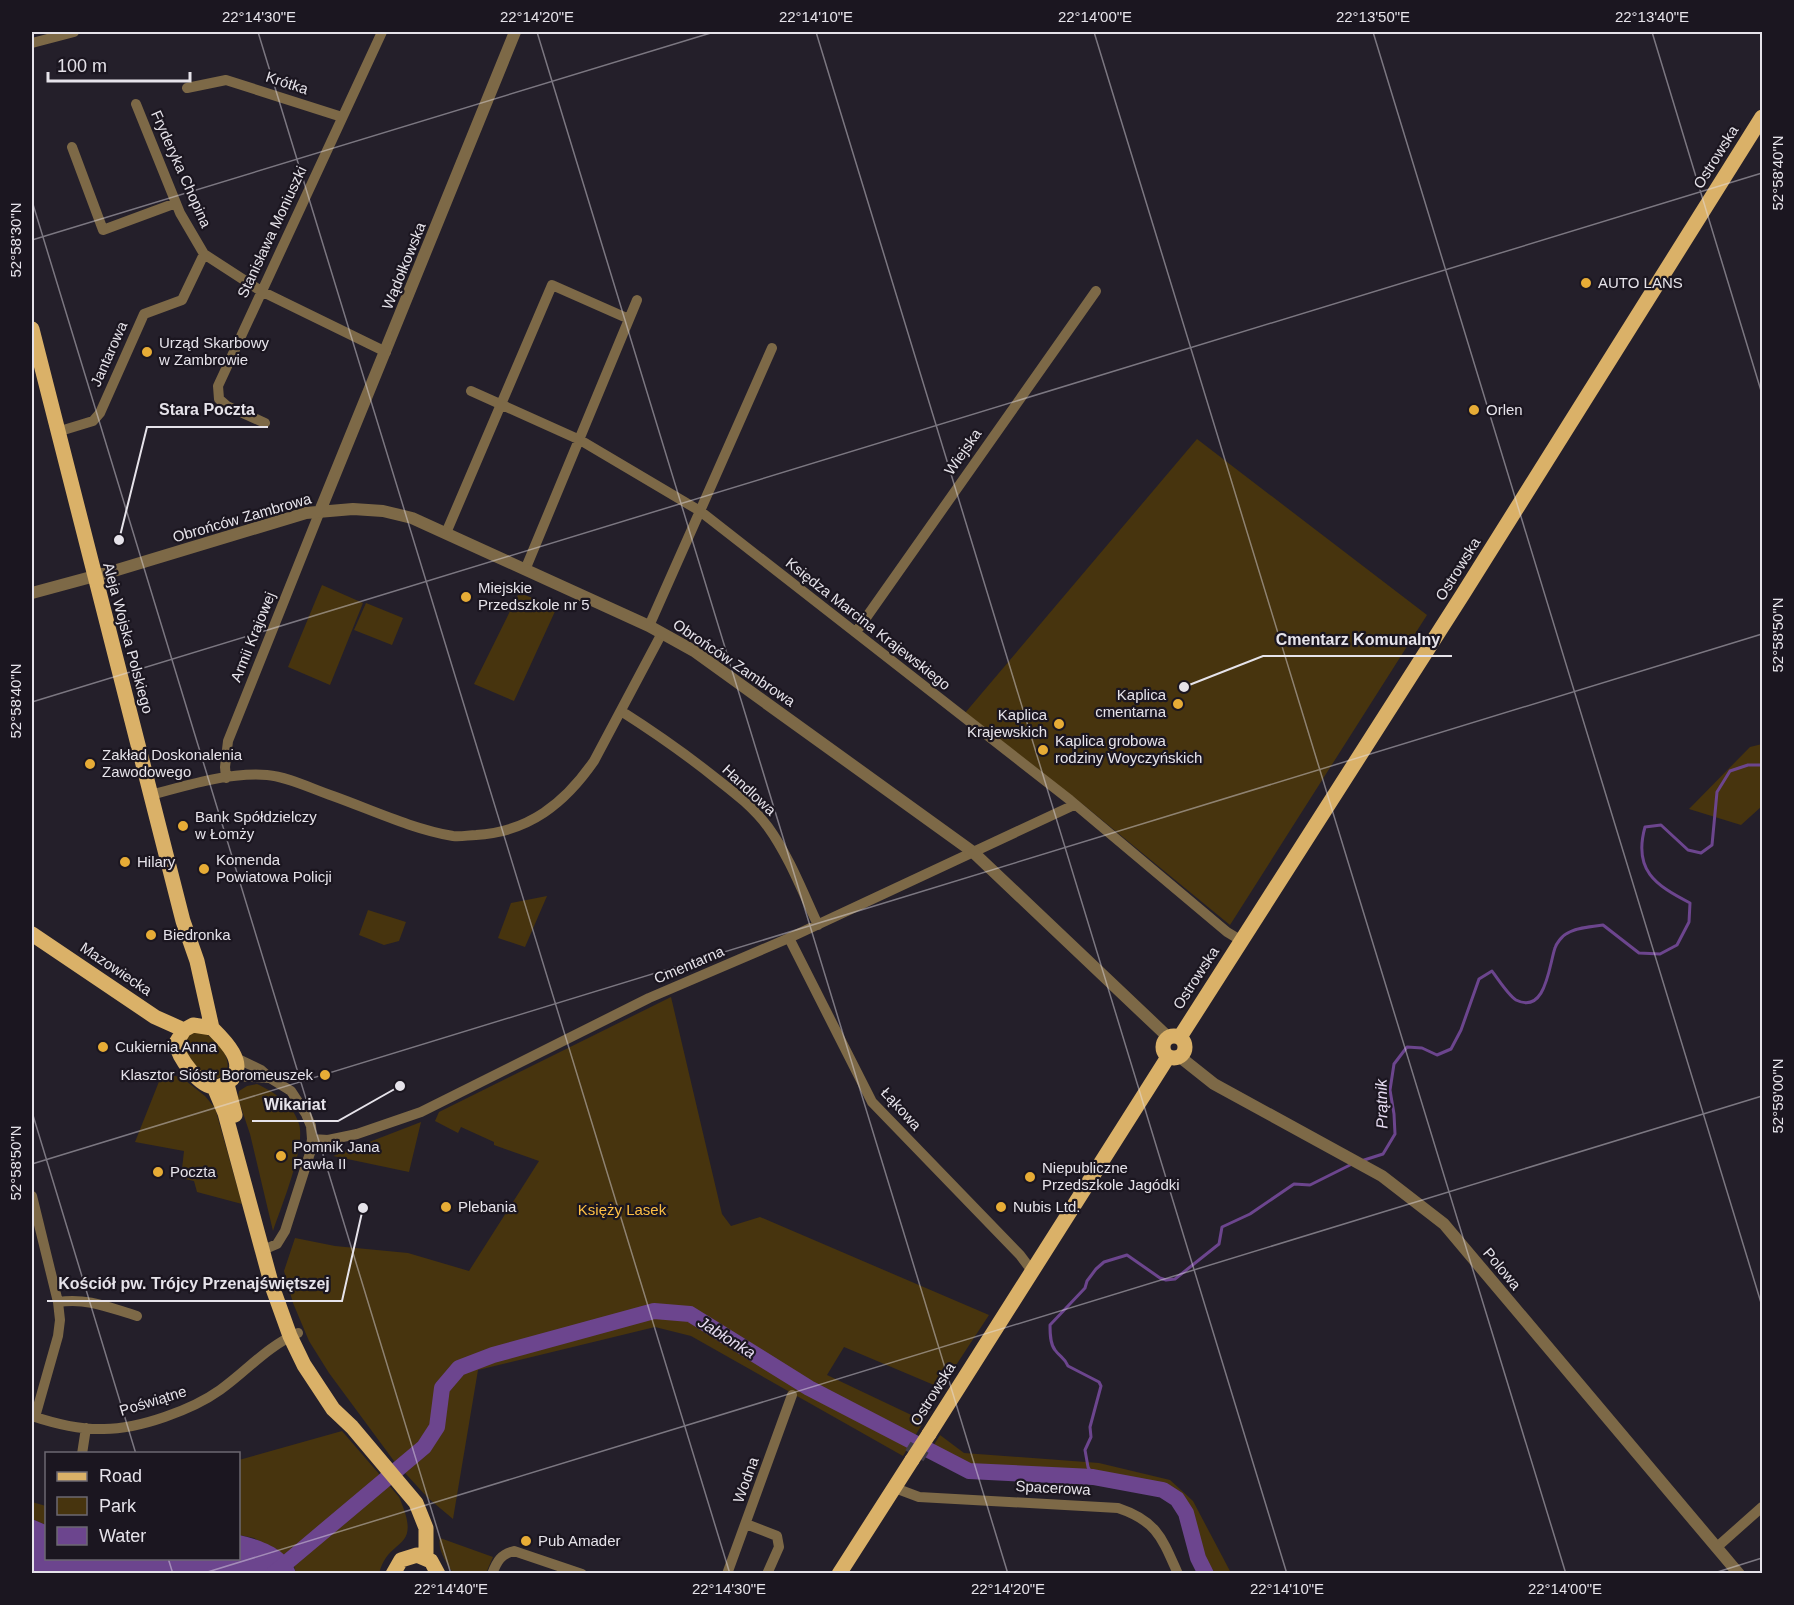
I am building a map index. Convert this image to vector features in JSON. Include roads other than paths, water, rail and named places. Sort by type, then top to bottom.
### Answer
[{"type":"main road","name":"Ostrowska","points":[[1174,1037],[1242,941],[1762,117]]},
{"type":"main road","name":"Aleja Wojska Polskiego","points":[[32,330],[183,921],[196,994],[184,1033]]},
{"type":"main road","name":"Aleja Wojska Polskiego","points":[[183,921],[197,961],[212,1028]]},
{"type":"main road","name":"Mazowiecka","points":[[32,933],[155,1017],[184,1033]]},
{"type":"main road","name":"Mazowiecka","points":[[32,945],[139,1014],[184,1033]]},
{"type":"main road","points":[[225,1082],[200,1080],[181,1058],[184,1033],[212,1028],[236,1058],[237,1065],[225,1082],[225,1113],[267,1249],[272,1286],[315,1383],[333,1409],[352,1427],[406,1490],[422,1514],[427,1541],[419,1556]]},
{"type":"main road","points":[[1174,1037],[1184,1042],[1185,1048],[1174,1057]]},
{"type":"main road","name":"Ostrowska","points":[[841,1572],[1032,1271],[1174,1057]]},
{"type":"main road","points":[[393,1574],[401,1560],[419,1556],[432,1561],[439,1573]]},
{"type":"street","points":[[32,43],[74,32]]},
{"type":"street","name":"Stanisława Moniuszki","points":[[265,423],[227,406],[219,399],[218,386],[382,32]]},
{"type":"street","name":"Wądołkowska","points":[[320,511],[515,32]]},
{"type":"street","name":"Krótka","points":[[187,88],[226,80],[342,117]]},
{"type":"street","name":"Fryderyka Chopina","points":[[136,104],[176,203],[204,254],[261,291],[386,352]]},
{"type":"street","points":[[72,147],[103,230],[176,203]]},
{"type":"street","name":"Jantarowa","points":[[57,432],[93,421],[99,413],[144,314],[182,300],[204,254]]},
{"type":"street","points":[[446,533],[552,285],[629,319]]},
{"type":"street","name":"Wiejska","points":[[856,632],[1096,291]]},
{"type":"street","points":[[525,570],[637,300]]},
{"type":"street","points":[[649,626],[772,348]]},
{"type":"street","name":"Księdza Marcina Krajewskiego","points":[[471,391],[580,440],[700,512],[856,632],[1074,805],[1227,932],[1242,941]]},
{"type":"street","name":"Obrońców Zambrowa","points":[[32,593],[320,511],[338,509],[383,511],[412,518],[649,626],[694,651],[973,852],[1174,1037]]},
{"type":"street","name":"Armii Krajowej","points":[[226,778],[225,760],[228,741],[320,511]]},
{"type":"street","points":[[151,795],[226,778],[274,777],[432,832],[456,836],[492,834],[525,824],[547,812],[566,797],[594,761],[662,633]]},
{"type":"street","name":"Handlowa","points":[[621,711],[696,763],[743,800],[759,816],[778,842],[818,925]]},
{"type":"street","name":"Cmentarna","points":[[312,1139],[328,1140],[357,1134],[421,1112],[649,998],[818,925],[1074,805]]},
{"type":"street","name":"Łąkowa","points":[[789,938],[872,1102],[1012,1247],[1032,1271]]},
{"type":"street","name":"Polowa","points":[[1174,1057],[1214,1084],[1382,1176],[1444,1224],[1739,1574]]},
{"type":"street","points":[[236,1058],[261,1070],[291,1091],[311,1126],[310,1153],[285,1231],[277,1244],[267,1249]]},
{"type":"street","points":[[225,1082],[270,1078]]},
{"type":"street","points":[[32,1196],[58,1302],[60,1320],[58,1336],[33,1416]]},
{"type":"street","points":[[58,1302],[78,1299],[137,1316]]},
{"type":"street","name":"Poświątne","points":[[33,1416],[103,1430],[160,1417],[189,1407],[217,1392],[271,1346],[294,1335]]},
{"type":"street","name":"Wodna","points":[[727,1574],[792,1395]]},
{"type":"street","points":[[82,1452],[86,1428]]},
{"type":"street","name":"Spacerowa","points":[[895,1488],[919,1497],[1118,1508],[1141,1517],[1158,1532],[1178,1574]]},
{"type":"street","points":[[1717,1547],[1762,1507]]},
{"type":"street","points":[[747,1524],[777,1536],[779,1547],[767,1574]]},
{"type":"street","points":[[492,1574],[498,1560],[514,1551],[582,1574]]},
{"type":"water","points":[[32,1519],[45,1525],[45,1560],[240,1560],[240,1535],[265,1543],[281,1552],[296,1573],[32,1573]]},
{"type":"waterway","name":"Prątnik","points":[[1361,1161],[1383,1154],[1395,1134],[1390,1090],[1394,1064],[1407,1047],[1422,1048],[1437,1055],[1451,1049],[1461,1030],[1479,979],[1492,971],[1513,998],[1526,1003],[1534,1001],[1544,986],[1558,942],[1570,932],[1584,928],[1603,925],[1639,953],[1660,954],[1677,945],[1689,922],[1690,903],[1667,890],[1650,874],[1642,854],[1645,827],[1661,825],[1688,850],[1701,853],[1712,845],[1717,792],[1730,771],[1748,765],[1762,765]]},
{"type":"waterway","name":"Prątnik","points":[[1093,1477],[1088,1467],[1085,1450],[1091,1437],[1090,1427],[1101,1386],[1099,1382],[1068,1366],[1053,1348],[1050,1325],[1085,1288],[1096,1269],[1104,1262],[1127,1255],[1160,1278],[1175,1279],[1219,1244],[1222,1227],[1250,1214],[1294,1184],[1310,1185],[1352,1164]]},
{"type":"waterway","name":"Jabłonka","points":[[273,1574],[424,1447],[437,1427],[442,1388],[459,1368],[493,1355],[654,1311],[690,1314],[809,1388],[969,1471],[1093,1477],[1163,1490],[1177,1499],[1186,1513],[1198,1558],[1206,1574]]},
{"type":"tunnel","points":[[908,1446],[926,1457]]},
{"type":"place","name":"AUTO LANS","points":[[1586,283]]},
{"type":"place","name":"Urząd Skarbowy w Zambrowie","points":[[147,352]]},
{"type":"place","name":"Orlen","points":[[1474,410]]},
{"type":"place","name":"Stara Poczta","points":[[119,540]]},
{"type":"place","name":"Miejskie Przedszkole nr 5","points":[[466,597]]},
{"type":"place","name":"Cmentarz Komunalny","points":[[1184,687]]},
{"type":"place","name":"Kaplica cmentarna","points":[[1178,704]]},
{"type":"place","name":"Kaplica Krajewskich","points":[[1059,724]]},
{"type":"place","name":"Kaplica grobowa rodziny Woyczyńskich","points":[[1043,750]]},
{"type":"place","name":"Zakład Doskonalenia Zawodowego","points":[[90,764]]},
{"type":"place","name":"Bank Spółdzielczy w Łomży","points":[[183,826]]},
{"type":"place","name":"Hilary","points":[[125,862]]},
{"type":"place","name":"Komenda Powiatowa Policji","points":[[204,869]]},
{"type":"place","name":"Biedronka","points":[[151,935]]},
{"type":"place","name":"Cukiernia Anna","points":[[103,1047]]},
{"type":"place","name":"Klasztor Sióstr Boromeuszek","points":[[325,1075]]},
{"type":"place","name":"Wikariat","points":[[400,1086]]},
{"type":"place","name":"Pomnik Jana Pawła II","points":[[281,1156]]},
{"type":"place","name":"Poczta","points":[[158,1172]]},
{"type":"place","name":"Niepubliczne Przedszkole Jagódki","points":[[1030,1177]]},
{"type":"place","name":"Plebania","points":[[446,1207]]},
{"type":"place","name":"Nubis Ltd.","points":[[1001,1207]]},
{"type":"place","name":"Kościół pw. Trójcy Przenajświętszej","points":[[363,1208]]},
{"type":"place","name":"Pub Amader","points":[[526,1541]]},
{"type":"park label","name":"Księży Lasek","points":[[622,1210]]}]
